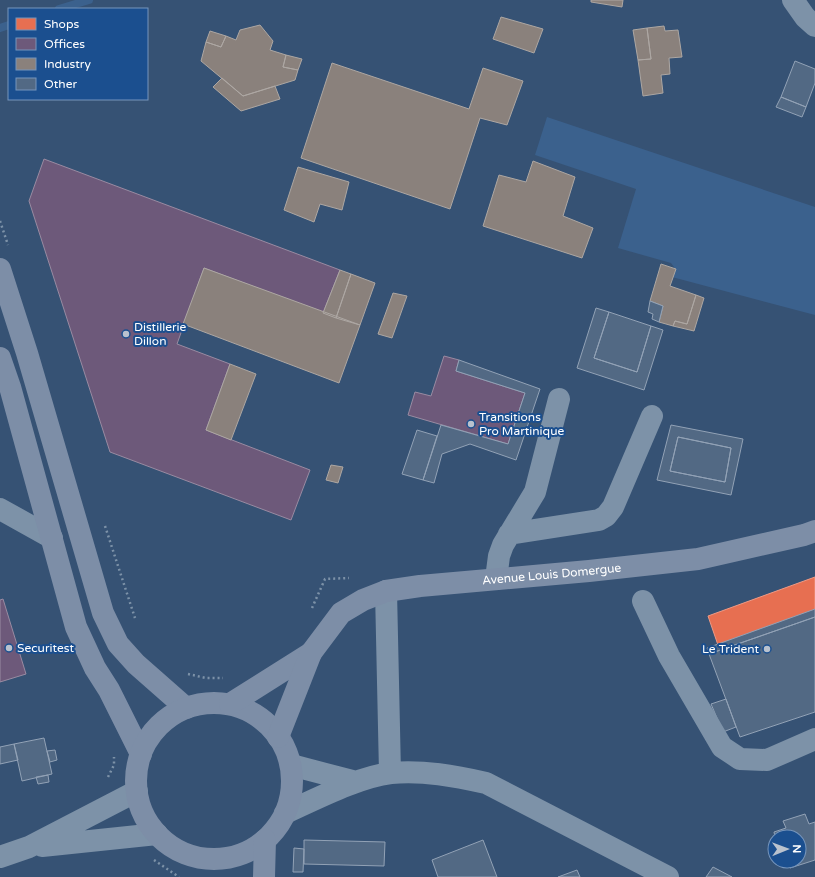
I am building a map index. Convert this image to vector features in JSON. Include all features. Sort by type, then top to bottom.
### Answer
[{"type":"main road","points":[[0,269],[27,353],[103,613],[118,644],[138,666],[186,708]]},
{"type":"main road","points":[[0,358],[4,385],[52,538],[76,627],[95,668],[109,690],[141,754]]},
{"type":"main road","name":"Avenue Louis Domergue","points":[[278,737],[311,653],[341,613],[363,600],[386,591],[420,586],[698,559],[804,535],[815,531]]},
{"type":"main road","name":"Avenue Louis Domergue","points":[[230,704],[311,653]]},
{"type":"main road","points":[[208,702],[230,704],[249,710],[265,722],[278,737],[286,750],[291,765],[292,789],[285,812],[276,828],[265,840],[247,852],[227,858],[210,868],[171,846],[157,834],[143,814],[137,790],[137,772],[141,754],[151,734],[167,718],[186,708],[208,702]]},
{"type":"main road","points":[[264,877],[265,840]]},
{"type":"street","points":[[793,0],[805,17],[815,26]]},
{"type":"street","points":[[496,579],[499,556],[503,545],[535,492],[559,399]]},
{"type":"street","points":[[509,534],[599,520],[606,516],[613,507],[652,416]]},
{"type":"street","points":[[0,509],[52,538]]},
{"type":"street","points":[[386,591],[390,773]]},
{"type":"street","points":[[643,601],[669,656],[722,747],[740,759],[767,760],[815,739]]},
{"type":"street","points":[[291,765],[356,782]]},
{"type":"street","points":[[285,812],[356,782],[390,773],[418,772],[453,776],[486,783],[654,874]]},
{"type":"street","points":[[0,858],[29,847],[137,790]]},
{"type":"street","points":[[29,847],[157,834]]},
{"type":"path","points":[[0,221],[10,250]]},
{"type":"path","points":[[102,522],[107,527],[137,625]]},
{"type":"path","points":[[309,613],[325,579],[352,578]]},
{"type":"path","points":[[183,672],[206,678],[224,678]]},
{"type":"water","points":[[547,117],[815,207],[815,315],[672,277],[674,267],[671,263],[618,248],[636,189],[535,155]]},
{"type":"building: Shops","name":"Le Trident","points":[[815,577],[815,682],[740,709],[708,616]]},
{"type":"building: Offices","name":"Distillerie Dillon","points":[[44,159],[340,270],[323,313],[204,268],[177,344],[230,364],[206,430],[310,470],[291,520],[110,452],[29,201]]},
{"type":"building: Offices","points":[[444,356],[459,360],[456,371],[525,393],[508,444],[408,415],[415,392],[431,396]]},
{"type":"building: Offices","name":"Securitest","points":[[3,599],[26,674],[0,682],[0,600]]},
{"type":"building: Industry","points":[[591,0],[623,0],[622,7],[591,2]]},
{"type":"building: Industry","points":[[501,17],[543,29],[534,53],[493,39]]},
{"type":"building: Industry","points":[[260,25],[273,41],[270,50],[286,55],[283,67],[298,70],[295,80],[243,96],[201,61],[206,42],[221,47],[226,36],[236,40],[240,30]]},
{"type":"building: Industry","points":[[664,26],[665,31],[678,30],[682,57],[669,58],[670,74],[661,75],[663,93],[643,96],[638,60],[651,59],[647,28]]},
{"type":"building: Industry","points":[[647,28],[651,59],[638,60],[633,30]]},
{"type":"building: Industry","points":[[210,31],[226,36],[221,47],[206,42]]},
{"type":"building: Industry","points":[[286,55],[302,59],[298,70],[283,67]]},
{"type":"building: Industry","points":[[332,63],[469,109],[483,68],[523,81],[507,125],[480,118],[450,209],[301,158]]},
{"type":"building: Industry","points":[[222,78],[243,96],[275,86],[280,99],[241,111],[213,87]]},
{"type":"building: Industry","points":[[533,161],[575,177],[563,216],[593,228],[582,258],[483,226],[499,175],[526,182]]},
{"type":"building: Industry","points":[[298,167],[349,182],[342,210],[320,204],[314,222],[284,210]]},
{"type":"building: Industry","points":[[661,264],[676,269],[670,286],[696,295],[687,324],[675,321],[673,326],[659,322],[663,306],[650,301]]},
{"type":"building: Industry","points":[[204,268],[360,325],[339,383],[183,324]]},
{"type":"building: Industry","points":[[340,270],[351,274],[336,318],[323,313]]},
{"type":"building: Industry","points":[[351,274],[375,283],[360,325],[336,318]]},
{"type":"building: Industry","points":[[393,293],[407,296],[392,338],[378,334]]},
{"type":"building: Industry","points":[[696,295],[704,298],[694,331],[673,326],[675,321],[687,324]]},
{"type":"building: Industry","points":[[230,364],[256,374],[231,440],[206,430]]},
{"type":"building: Industry","points":[[331,465],[343,467],[338,483],[326,480]]},
{"type":"building: Other","points":[[795,61],[815,69],[815,83],[806,107],[781,97]]},
{"type":"building: Other","points":[[781,97],[806,107],[802,117],[776,107]]},
{"type":"building: Other","points":[[650,301],[663,306],[659,322],[652,319],[653,314],[648,312]]},
{"type":"building: Other","points":[[596,308],[609,312],[594,358],[637,372],[651,326],[663,330],[644,390],[577,368]]},
{"type":"building: Other","points":[[609,312],[651,326],[637,372],[594,358]]},
{"type":"building: Other","points":[[459,360],[540,389],[516,460],[470,444],[442,454],[434,483],[423,480],[441,425],[508,444],[525,393],[456,371]]},
{"type":"building: Other","points":[[671,425],[743,439],[731,495],[657,480]],"holes":[[[678,437],[731,448],[725,482],[670,471]]]},
{"type":"building: Other","points":[[417,430],[437,436],[423,480],[402,474]]},
{"type":"building: Other","points":[[678,437],[731,448],[725,482],[670,471]]},
{"type":"building: Other","points":[[815,609],[815,617],[709,654],[707,648]]},
{"type":"building: Other","points":[[815,617],[815,712],[740,737],[709,654]]},
{"type":"building: Other","points":[[726,699],[736,727],[723,732],[711,704]]},
{"type":"building: Other","points":[[44,738],[52,774],[22,781],[14,744]]},
{"type":"building: Other","points":[[14,744],[18,760],[0,764],[0,747]]},
{"type":"building: Other","points":[[55,750],[57,760],[50,762],[47,751]]},
{"type":"building: Other","points":[[48,775],[49,782],[38,784],[36,777]]},
{"type":"building: Other","points":[[805,814],[809,824],[815,822],[815,860],[807,863],[807,829],[783,829],[786,828],[783,821]]},
{"type":"building: Other","points":[[304,840],[385,842],[384,866],[304,864]]},
{"type":"building: Other","points":[[483,840],[497,877],[438,877],[432,860]]},
{"type":"building: Other","points":[[294,848],[304,849],[303,872],[293,872]]},
{"type":"building: Other","points":[[713,867],[732,877],[706,877]]},
{"type":"building: Other","points":[[577,870],[580,877],[558,877]]},
{"type":"waterway","points":[[62,8],[89,0]]},
{"type":"waterway","points":[[0,28],[8,25]]},
{"type":"place","name":"Distillerie Dillon","points":[[126,334]]},
{"type":"place","name":"Transitions Pro Martinique","points":[[471,424]]},
{"type":"place","name":"Securitest","points":[[9,648]]},
{"type":"place","name":"Le Trident","points":[[767,649]]}]
